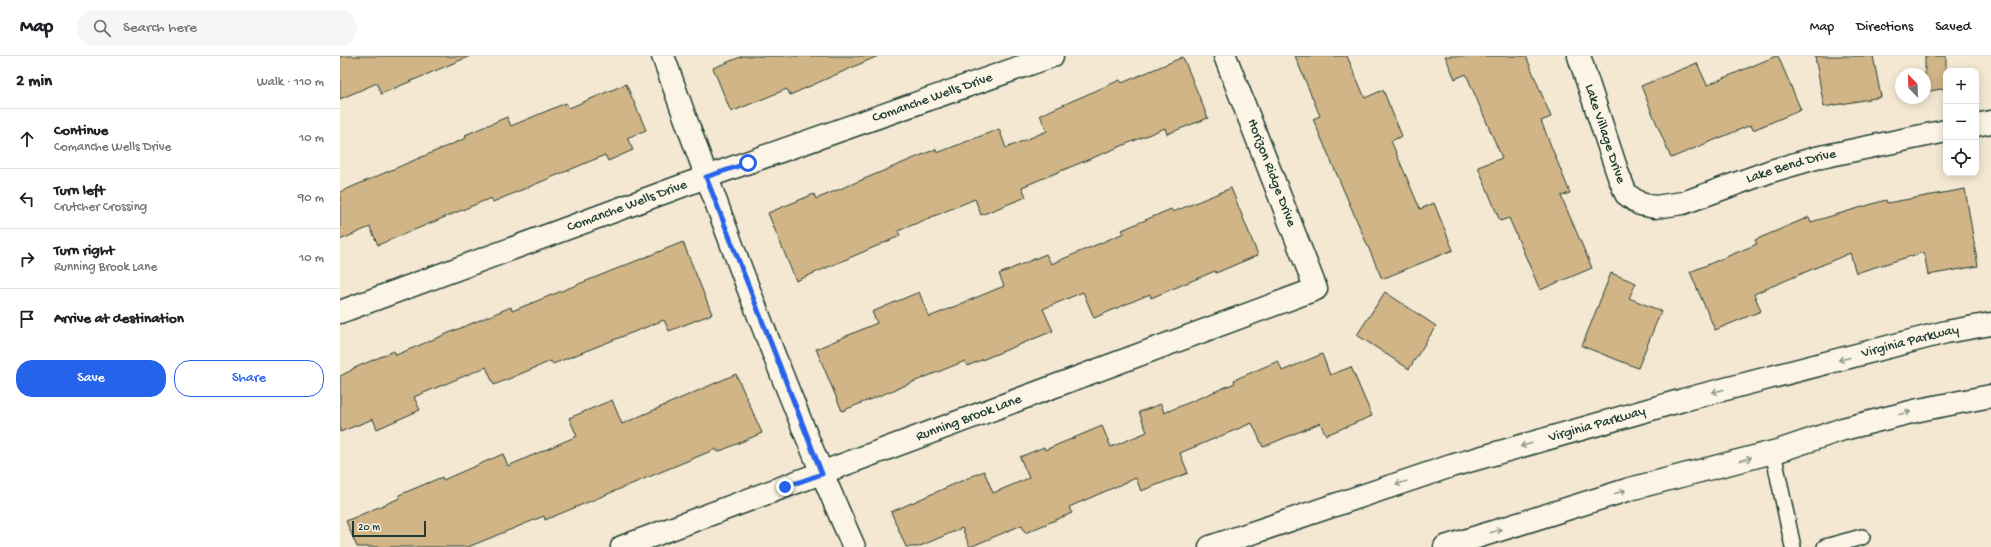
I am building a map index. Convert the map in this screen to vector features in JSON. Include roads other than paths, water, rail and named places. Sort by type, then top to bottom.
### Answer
[{"type":"street","points":[[663,56],[706,177],[822,474],[854,547]]},
{"type":"street","name":"Comanche Wells Drive","points":[[340,312],[706,177],[1052,56]]},
{"type":"street","name":"Horizon Ridge Drive","points":[[1225,56],[1316,289]]},
{"type":"street","name":"Lake Village Drive","points":[[1579,56],[1626,194],[1640,204]]},
{"type":"street","points":[[1979,124],[1991,122]]},
{"type":"street","name":"Lake Bend Drive","points":[[1640,204],[1655,207],[1683,203],[1816,158],[1943,132]]},
{"type":"street","name":"Running Brook Lane","points":[[622,547],[822,474],[1316,289]]},
{"type":"street","name":"Virginia Parkway","points":[[1210,547],[1458,464],[1684,400],[1946,332],[1991,324]]},
{"type":"street","points":[[1445,547],[1630,489],[1773,452],[1843,429],[1904,413],[1991,396]]},
{"type":"lane","points":[[1773,452],[1793,547]]},
{"type":"lane","points":[[1826,547],[1862,537]]}]
